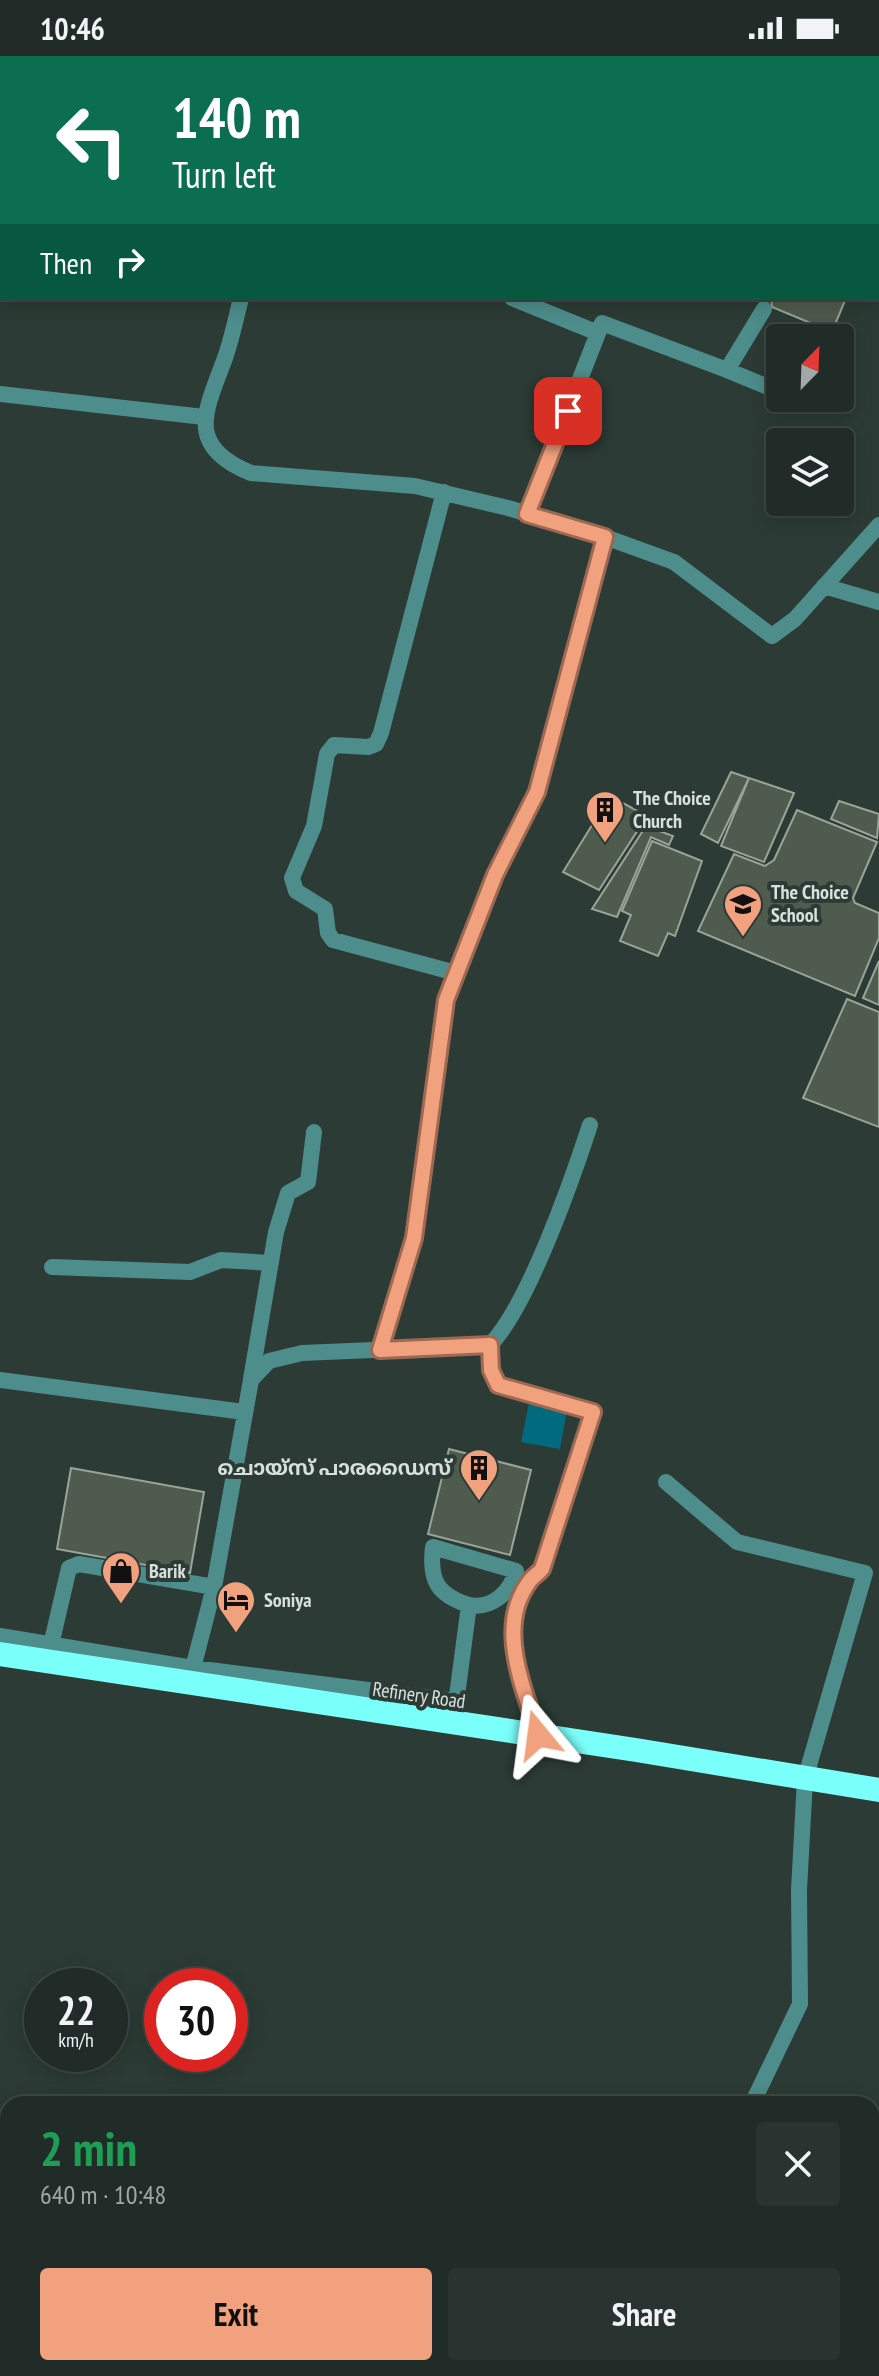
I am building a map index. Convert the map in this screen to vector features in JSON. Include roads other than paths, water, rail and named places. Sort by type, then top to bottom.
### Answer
[{"type":"highway","name":"Refinery Road","points":[[0,1654],[397,1716],[455,1713],[538,1735],[879,1790]]},
{"type":"street","points":[[241,300],[232,338],[204,417],[210,443],[228,464],[251,473],[380,483],[444,492],[605,537],[674,562],[772,636],[795,619],[879,525]]},
{"type":"street","points":[[517,300],[598,333]]},
{"type":"street","points":[[727,370],[764,309]]},
{"type":"street","points":[[527,514],[602,323],[766,386]]},
{"type":"street","points":[[0,394],[204,417]]},
{"type":"street","points":[[444,492],[381,733],[376,744],[334,745],[327,754],[314,826],[292,878],[296,891],[325,909],[328,933],[333,940],[456,973]]},
{"type":"street","points":[[380,1350],[414,1238],[446,1000],[495,875],[537,792],[605,537]]},
{"type":"street","points":[[824,586],[879,602]]},
{"type":"street","points":[[251,1380],[269,1361],[291,1356],[490,1345],[503,1332],[529,1277],[574,1174],[590,1125]]},
{"type":"street","points":[[193,1668],[214,1587],[271,1263],[288,1193],[308,1182],[314,1132]]},
{"type":"street","points":[[52,1267],[190,1272],[221,1260],[271,1263]]},
{"type":"street","points":[[490,1345],[491,1370],[498,1385],[593,1412],[542,1569],[527,1584],[513,1627],[514,1654],[538,1735]]},
{"type":"street","points":[[0,1380],[244,1412]]},
{"type":"street","points":[[666,1482],[737,1542],[865,1573],[812,1780],[799,1890],[800,2004],[756,2096]]},
{"type":"street","points":[[433,1547],[516,1571],[513,1582],[488,1606],[469,1605],[446,1596],[436,1585],[431,1566],[433,1547]]},
{"type":"street","points":[[51,1645],[69,1568],[79,1564],[214,1587]]},
{"type":"street","points":[[0,1636],[455,1713],[469,1605]]},
{"type":"water","points":[[529,1403],[567,1411],[560,1449],[521,1442]]},
{"type":"place","name":"The Choice Church","points":[[605,844]]},
{"type":"place","name":"The Choice School","points":[[743,938]]},
{"type":"place","name":"ചൊയ്സ് പാരഡൈസ്","points":[[479,1502]]},
{"type":"place","name":"Barik","points":[[121,1605]]},
{"type":"place","name":"Soniya","points":[[236,1634]]}]
